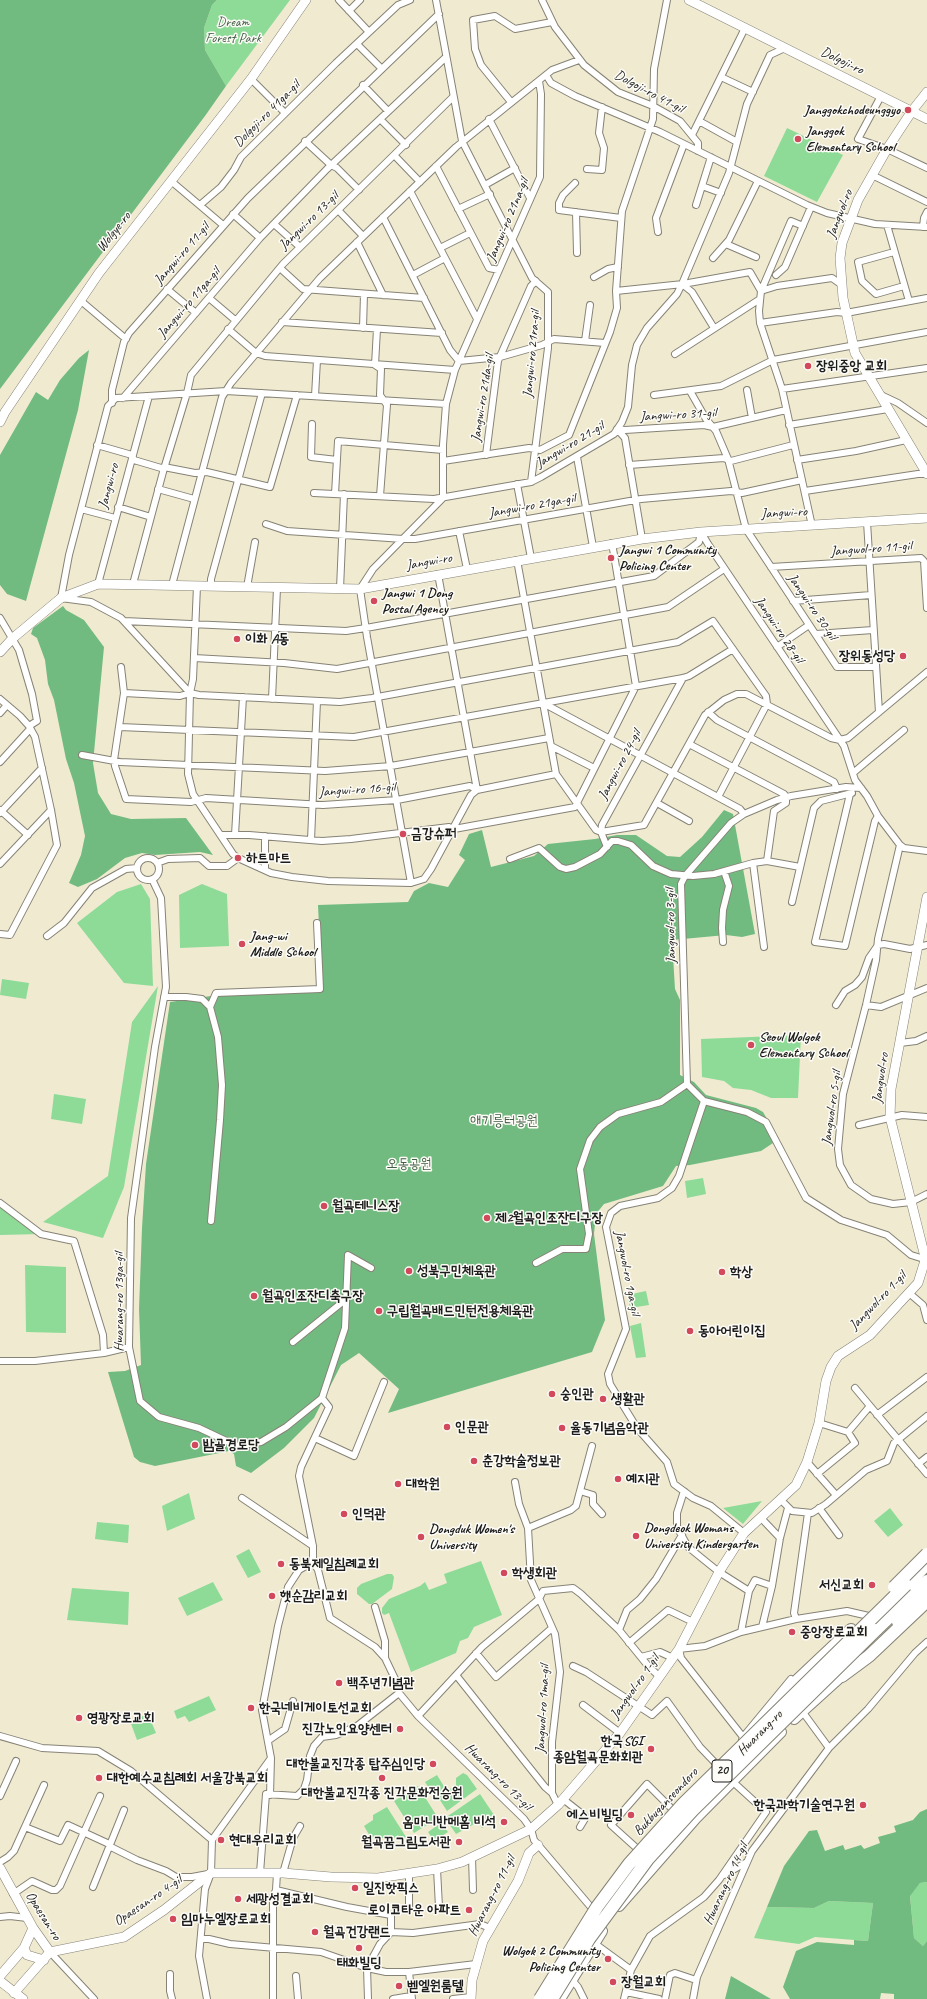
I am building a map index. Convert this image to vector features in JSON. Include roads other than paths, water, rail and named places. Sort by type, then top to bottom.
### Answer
[{"type":"highway","points":[[743,1745],[797,1681],[851,1630],[927,1554]]},
{"type":"highway","name":"Bukbuganseondoro","points":[[540,1999],[597,1907],[628,1864],[683,1804],[927,1564]]},
{"type":"highway","name":"Bukbuganseondoro","points":[[552,1999],[589,1939],[648,1859],[698,1805],[927,1581]]},
{"type":"highway","points":[[842,1676],[869,1656],[927,1601]]},
{"type":"main road","name":"Hwarang-ro","points":[[560,1999],[572,1980],[594,1937],[599,1916],[644,1855],[722,1771],[743,1745],[806,1689],[927,1571]]},
{"type":"main road","name":"Hwarang-ro","points":[[549,1999],[594,1937],[696,1818],[802,1711],[842,1676],[927,1592]]},
{"type":"street","name":"Wolgye-ro","points":[[0,422],[5,412],[99,274],[251,79],[306,0]]},
{"type":"street","points":[[339,0],[369,32]]},
{"type":"street","points":[[349,11],[360,0]]},
{"type":"street","name":"Dolgoji-ro 41ga-gil","points":[[200,205],[221,187],[234,170],[241,157],[284,114],[398,5],[410,0]]},
{"type":"street","name":"Jangwi-ro 21ra-gil","points":[[436,0],[462,141],[532,278],[548,292],[548,341],[531,482]]},
{"type":"street","name":"Dolgoji-ro 41-gil","points":[[542,0],[552,22],[578,60],[618,92],[652,106],[680,121],[698,143],[698,151]]},
{"type":"street","name":"Jangwi-ro 21da-gil","points":[[443,461],[529,448],[540,450],[569,435],[617,308],[616,291],[621,218],[653,119],[652,106],[654,69],[668,0]]},
{"type":"street","name":"Dolgoji-ro","points":[[689,0],[927,119]]},
{"type":"street","name":"Jangwi-ro 11-gil","points":[[60,598],[97,444],[108,406],[112,403],[112,390],[129,333],[233,214],[305,141],[439,14]]},
{"type":"street","points":[[511,102],[481,65],[475,49],[473,20],[495,16],[515,29],[552,22]]},
{"type":"street","points":[[692,136],[745,28]]},
{"type":"street","points":[[357,44],[381,68]]},
{"type":"street","name":"Jangwi-ro 21-gil","points":[[314,493],[434,499],[531,482],[577,457],[614,434],[628,407],[632,365],[637,344],[647,328],[678,294],[683,284],[721,193],[753,92],[770,55],[785,48]]},
{"type":"street","name":"Jangwi-ro 11ga-gil","points":[[123,398],[260,238],[330,165],[446,56]]},
{"type":"street","points":[[172,585],[201,472],[222,397],[226,391],[309,290],[462,141],[552,70],[578,60]]},
{"type":"street","points":[[546,75],[551,83],[684,144],[811,207],[850,220],[887,225],[925,227],[924,218],[927,212]]},
{"type":"street","points":[[721,77],[753,92]]},
{"type":"street","points":[[251,79],[284,114]]},
{"type":"street","name":"Jangwi-ro 21na-gil","points":[[443,498],[443,450],[446,404],[455,370],[540,177],[541,94],[538,80]]},
{"type":"street","points":[[363,85],[388,111]]},
{"type":"street","name":"Jangwol-ro","points":[[927,92],[912,111],[872,174],[850,220],[842,242],[842,284],[846,313],[855,353],[927,474]]},
{"type":"street","points":[[881,96],[858,139],[887,149],[927,168]]},
{"type":"street","name":"Jangwi-ro 13-gil","points":[[133,584],[164,467],[187,393],[190,375],[280,268],[453,98]]},
{"type":"street","points":[[587,169],[602,170],[604,148],[599,133],[602,107]]},
{"type":"street","points":[[380,119],[406,145]]},
{"type":"street","points":[[489,119],[530,198]]},
{"type":"street","points":[[699,121],[737,142]]},
{"type":"street","points":[[305,141],[330,165],[337,168],[359,190]]},
{"type":"street","points":[[658,232],[656,218],[684,144]]},
{"type":"street","points":[[395,156],[420,182]]},
{"type":"street","points":[[696,205],[711,157]]},
{"type":"street","points":[[436,166],[489,268],[499,270]]},
{"type":"street","points":[[485,185],[515,168]]},
{"type":"street","points":[[872,174],[927,202]]},
{"type":"street","points":[[713,258],[726,244],[758,180]]},
{"type":"street","points":[[171,181],[223,225]]},
{"type":"street","points":[[575,183],[563,195],[559,204],[559,210],[621,218]]},
{"type":"street","points":[[702,186],[721,193]]},
{"type":"street","points":[[410,190],[477,319]]},
{"type":"street","points":[[458,209],[490,194]]},
{"type":"street","points":[[776,274],[785,267],[811,207]]},
{"type":"street","points":[[338,210],[363,236]]},
{"type":"street","points":[[576,212],[577,253]]},
{"type":"street","points":[[233,214],[260,238]]},
{"type":"street","points":[[383,217],[450,350],[458,361],[500,357],[542,345],[554,339],[605,343]]},
{"type":"street","points":[[803,226],[791,221],[761,291],[760,323],[782,389],[793,445],[812,526]]},
{"type":"street","points":[[274,224],[300,247]]},
{"type":"street","points":[[887,225],[909,301]]},
{"type":"street","points":[[440,248],[470,232]]},
{"type":"street","points":[[357,242],[383,295]]},
{"type":"street","points":[[726,244],[756,257]]},
{"type":"street","points":[[894,252],[858,262],[862,281],[876,294],[904,286]]},
{"type":"street","points":[[413,276],[445,258]]},
{"type":"street","points":[[594,276],[608,269],[618,267]]},
{"type":"street","points":[[280,268],[303,289],[424,298]]},
{"type":"street","points":[[616,291],[683,284],[750,272],[761,291]]},
{"type":"street","points":[[761,291],[777,286],[832,278],[842,284]]},
{"type":"street","name":"Jangwi-ro 21da-gil","points":[[486,455],[500,357],[531,286],[536,280]]},
{"type":"street","points":[[683,284],[692,292],[714,328]]},
{"type":"street","points":[[167,289],[196,313]]},
{"type":"street","points":[[363,328],[364,294]]},
{"type":"street","points":[[209,298],[235,320]]},
{"type":"street","points":[[760,323],[837,312],[846,313],[927,298]]},
{"type":"street","points":[[675,354],[760,299]]},
{"type":"street","points":[[81,301],[126,339]]},
{"type":"street","points":[[585,341],[590,305]]},
{"type":"street","points":[[282,322],[442,333]]},
{"type":"street","points":[[228,329],[256,353],[265,356],[455,370]]},
{"type":"street","points":[[375,364],[377,329]]},
{"type":"street","points":[[654,395],[721,386],[773,360],[853,344],[927,332]]},
{"type":"street","points":[[315,396],[317,360]]},
{"type":"street","points":[[375,364],[381,369],[380,395],[387,405],[380,496]]},
{"type":"street","points":[[782,389],[927,368]]},
{"type":"street","points":[[747,390],[752,418]]},
{"type":"street","points":[[112,403],[116,398],[226,391],[446,404]]},
{"type":"street","name":"Jangwi-ro 30-gil","points":[[690,391],[713,427],[728,459],[746,529],[837,667],[875,667]]},
{"type":"street","points":[[211,586],[211,579],[262,393]]},
{"type":"street","points":[[97,444],[132,455],[134,460],[161,468],[164,467],[195,473],[201,472],[270,487],[297,395]]},
{"type":"street","points":[[880,395],[898,403],[927,423]]},
{"type":"street","name":"Jangwi-ro","points":[[98,584],[149,396]]},
{"type":"street","points":[[789,425],[888,409]]},
{"type":"street","name":"Jangwi-ro 31-gil","points":[[617,429],[625,430],[704,424],[713,427],[786,410]]},
{"type":"street","points":[[312,424],[311,457],[337,460]]},
{"type":"street","points":[[617,429],[625,438],[642,539]]},
{"type":"street","points":[[797,460],[906,440]]},
{"type":"street","points":[[335,494],[338,441],[443,450]]},
{"type":"street","points":[[629,465],[724,458],[731,461],[793,445]]},
{"type":"street","points":[[577,457],[593,547]]},
{"type":"street","name":"Jangwol-ro","points":[[804,491],[918,474],[927,474]]},
{"type":"street","name":"Jangwi-ro 21ga-gil","points":[[266,524],[287,531],[404,540],[635,500],[683,494],[731,491],[742,493],[802,480]]},
{"type":"street","points":[[517,484],[531,558]]},
{"type":"street","points":[[158,489],[194,499]]},
{"type":"street","points":[[340,588],[344,494]]},
{"type":"street","points":[[411,883],[360,589],[373,569],[404,540],[443,498]]},
{"type":"street","points":[[118,507],[151,516]]},
{"type":"street","points":[[81,509],[115,518]]},
{"type":"street","name":"Jangwi-ro","points":[[0,652],[13,638],[60,598],[98,584],[360,589],[642,539],[701,532],[927,518]]},
{"type":"street","points":[[867,522],[879,712]]},
{"type":"street","name":"Jangwi-ro","points":[[459,531],[467,569]]},
{"type":"street","points":[[124,621],[346,631],[366,628],[654,576],[699,542],[701,532]]},
{"type":"street","name":"Jangwi-ro 28-gil","points":[[701,532],[724,569],[844,746],[853,773],[861,788],[878,816],[900,845]]},
{"type":"street","points":[[247,587],[255,542]]},
{"type":"street","points":[[577,802],[636,686],[612,544]]},
{"type":"street","name":"Jangwol-ro 11-gil","points":[[771,567],[921,558],[924,561],[927,608]]},
{"type":"street","name":"Jangwi-ro 24-gil","points":[[517,560],[556,774],[596,830],[601,832],[602,825],[639,755],[683,678]]},
{"type":"street","points":[[194,658],[274,662],[337,669],[451,646],[625,616],[668,607],[724,569]]},
{"type":"street","points":[[438,574],[477,790]]},
{"type":"street","points":[[197,586],[194,658],[190,693],[188,765],[193,794],[233,854],[238,858],[265,870],[292,877],[411,883],[424,879],[454,829],[471,795],[477,790],[556,774]]},
{"type":"street","points":[[272,699],[277,588]]},
{"type":"street","points":[[793,601],[871,595]]},
{"type":"street","points":[[60,598],[91,602],[113,612],[124,621],[190,693]]},
{"type":"street","points":[[0,618],[13,638],[22,660],[37,721],[29,728],[0,762]]},
{"type":"street","points":[[124,693],[180,696],[190,693],[199,695],[340,702],[378,697],[678,642],[713,621],[766,696],[767,704],[718,797]]},
{"type":"street","points":[[777,647],[809,625]]},
{"type":"street","points":[[816,634],[873,630]]},
{"type":"street","points":[[120,727],[354,737],[683,678],[689,676],[733,649]]},
{"type":"street","name":"Jangwi-ro 16-gil","points":[[121,667],[124,693],[114,760],[126,799],[191,802],[206,798],[237,801],[313,804],[360,804],[397,800],[470,786],[477,790]]},
{"type":"street","points":[[510,859],[539,848],[560,867],[566,869],[575,867],[600,854],[607,847],[601,832],[644,825],[708,712],[724,700],[737,694],[746,694],[831,738],[840,740],[848,738],[927,672]]},
{"type":"street","points":[[235,835],[243,697]]},
{"type":"street","points":[[0,699],[29,728],[35,737],[57,845],[10,935],[0,934]]},
{"type":"street","points":[[311,840],[317,701]]},
{"type":"street","name":"Jangwi-ro 24-gil","points":[[544,703],[673,773]]},
{"type":"street","points":[[0,712],[7,705]]},
{"type":"street","points":[[708,712],[717,720],[750,736],[834,782],[836,789]]},
{"type":"street","points":[[853,773],[904,730]]},
{"type":"street","name":"Jangwi-ro 16-gil","points":[[114,760],[120,762],[313,771],[391,766],[549,738]]},
{"type":"street","points":[[689,744],[784,794],[786,803],[774,811],[767,861]]},
{"type":"street","name":"Jangwi-ro 24-gil","points":[[551,746],[594,768]]},
{"type":"street","points":[[82,754],[114,760]]},
{"type":"street","points":[[28,835],[1,811],[42,768]]},
{"type":"street","points":[[673,773],[740,809],[744,814]]},
{"type":"street","points":[[685,876],[731,823],[744,814],[786,798],[846,787],[861,788]]},
{"type":"street","points":[[792,902],[814,808],[821,801],[850,794],[861,788]]},
{"type":"street","points":[[850,794],[815,942],[845,946],[875,821],[878,816]]},
{"type":"street","name":"Jangwi-ro 24-gil","points":[[454,829],[575,807],[577,802]]},
{"type":"street","points":[[656,803],[689,820]]},
{"type":"street","points":[[0,864],[51,810]]},
{"type":"street","points":[[221,835],[264,836],[311,840],[351,839],[402,834],[449,827],[454,829]]},
{"type":"street","points":[[264,836],[265,870]]},
{"type":"street","name":"Jangwol-ro 3-gil","points":[[607,847],[612,841],[631,845],[654,866],[671,874],[685,876],[681,884],[681,939],[686,1011],[687,1084]]},
{"type":"street","points":[[900,845],[904,848],[927,851]]},
{"type":"street","name":"Jangwol-ro 5-gil","points":[[900,845],[866,1005],[843,1094],[838,1149],[840,1165],[851,1185],[871,1199],[893,1204],[911,1202]]},
{"type":"street","points":[[157,863],[168,859],[200,858],[209,866],[226,866],[238,858]]},
{"type":"street","points":[[47,936],[64,923],[92,888],[126,869],[137,868],[144,859],[151,859],[157,863],[159,870],[152,879],[142,878],[137,868]]},
{"type":"street","points":[[685,876],[714,874],[753,863],[767,861],[800,867]]},
{"type":"street","points":[[753,863],[764,947]]},
{"type":"street","points":[[724,871],[729,886],[723,910],[722,928],[724,942]]},
{"type":"street","name":"Hwarang-ro 13ga-gil","points":[[152,879],[161,898],[166,987],[131,1218],[129,1347],[140,1401],[159,1417],[199,1428],[237,1446],[261,1442],[286,1427],[322,1398]]},
{"type":"street","name":"Jangwol-ro","points":[[927,897],[891,1089],[890,1117],[927,1259]]},
{"type":"street","points":[[210,1007],[216,993],[320,989],[317,923]]},
{"type":"street","points":[[878,945],[917,948],[927,945]]},
{"type":"street","name":"Jangwol-ro 5-gil","points":[[836,1005],[845,991],[855,985],[862,977],[869,958],[878,945]]},
{"type":"street","points":[[866,1005],[881,1007],[910,993],[927,988]]},
{"type":"street","points":[[164,997],[202,999],[210,1007],[218,1037],[222,1086],[210,1221]]},
{"type":"street","name":"Jangwol-ro","points":[[900,1043],[916,1041],[927,1036]]},
{"type":"street","points":[[536,1263],[562,1249],[586,1249],[589,1234],[580,1169],[590,1140],[600,1127],[618,1114],[661,1102],[687,1084],[704,1101],[746,1112],[766,1122],[806,1198],[841,1220],[887,1235],[910,1255],[927,1259]]},
{"type":"street","name":"Jangwol-ro 1ga-gil","points":[[684,1491],[674,1484],[667,1462],[637,1428],[610,1384],[608,1374],[626,1329],[606,1226],[611,1213],[620,1206],[658,1198],[672,1188],[679,1176],[704,1101]]},
{"type":"street","name":"Jangwol-ro","points":[[890,1117],[902,1115],[927,1117]]},
{"type":"street","points":[[860,1125],[890,1117]]},
{"type":"street","points":[[911,1202],[927,1194]]},
{"type":"street","points":[[0,1203],[41,1234],[74,1241],[103,1335],[104,1353]]},
{"type":"street","name":"Hwarang-ro 13-gil","points":[[371,1268],[348,1255],[345,1328],[322,1398],[329,1407],[301,1467],[299,1476],[313,1546],[313,1562],[318,1570],[330,1618],[375,1647],[385,1658],[397,1683],[399,1693],[418,1716],[524,1819],[531,1829],[538,1844],[599,1916]]},
{"type":"street","name":"Jangwol-ro 1-gil","points":[[531,1829],[560,1802],[620,1732],[639,1707],[679,1649],[719,1572],[744,1533],[796,1485],[807,1462],[819,1423],[826,1381],[838,1356],[870,1335],[909,1293],[918,1283],[927,1259]]},
{"type":"street","points":[[909,1293],[923,1305],[927,1320]]},
{"type":"street","points":[[293,1342],[345,1300]]},
{"type":"street","points":[[0,1361],[35,1361],[104,1353],[129,1347]]},
{"type":"street","points":[[877,1415],[927,1377]]},
{"type":"street","points":[[315,1438],[354,1456],[384,1382]]},
{"type":"street","points":[[854,1388],[927,1474]]},
{"type":"street","points":[[848,1432],[870,1406]]},
{"type":"street","points":[[780,1500],[792,1511],[808,1513],[819,1508],[866,1470],[887,1461],[898,1440],[927,1416]]},
{"type":"street","points":[[817,1474],[855,1443],[848,1432],[819,1423]]},
{"type":"street","points":[[528,1528],[571,1510],[576,1506],[592,1446]]},
{"type":"street","points":[[918,1464],[927,1457]]},
{"type":"street","points":[[807,1462],[836,1495]]},
{"type":"street","name":"Jangwol-ro 1ma-gil","points":[[515,1482],[519,1504],[528,1528],[531,1580],[555,1634],[560,1672],[552,1742],[552,1793]]},
{"type":"street","points":[[744,1533],[711,1506],[693,1498],[684,1491],[677,1513],[677,1527],[688,1547],[719,1572],[750,1590]]},
{"type":"street","points":[[580,1492],[593,1495],[592,1504],[602,1514]]},
{"type":"street","points":[[242,1498],[313,1546]]},
{"type":"street","points":[[762,1627],[772,1586],[780,1538],[788,1508]]},
{"type":"street","points":[[819,1508],[839,1534]]},
{"type":"street","points":[[796,1620],[794,1614],[808,1513]]},
{"type":"street","points":[[760,1518],[780,1538]]},
{"type":"street","points":[[619,1630],[626,1610],[640,1599],[656,1579],[682,1536]]},
{"type":"street","points":[[270,1795],[272,1758],[262,1710],[278,1626],[288,1587],[298,1570],[313,1562]]},
{"type":"street","points":[[741,1632],[750,1590],[755,1580],[772,1586]]},
{"type":"street","points":[[418,1716],[476,1653],[539,1599],[543,1591],[573,1588],[619,1630],[660,1677]]},
{"type":"street","points":[[375,1608],[384,1641],[385,1658]]},
{"type":"street","name":"Jangwol-ro 1-gil","points":[[629,1643],[668,1610],[693,1622]]},
{"type":"street","points":[[679,1649],[705,1646],[741,1632],[762,1627],[847,1611],[880,1618]]},
{"type":"street","name":"Jangwol-ro 1ma-gil","points":[[476,1653],[496,1677],[552,1628]]},
{"type":"street","points":[[375,1647],[384,1641]]},
{"type":"street","name":"Hwarang-ro 14-gil","points":[[693,1999],[696,1980],[752,1851],[829,1748],[868,1708],[927,1642]]},
{"type":"street","name":"Hwarang-ro","points":[[679,1649],[681,1658],[743,1745]]},
{"type":"street","name":"Jangwol-ro 1-gil","points":[[641,1657],[660,1652],[673,1658]]},
{"type":"street","points":[[573,1666],[586,1672],[652,1715],[667,1701],[700,1747],[722,1771]]},
{"type":"street","name":"Jangwol-ro 1ma-gil","points":[[456,1676],[545,1787],[560,1802]]},
{"type":"street","points":[[743,1745],[791,1679]]},
{"type":"street","points":[[806,1689],[799,1702],[802,1711],[829,1748]]},
{"type":"street","points":[[260,1873],[266,1794],[297,1796],[304,1789],[314,1746],[322,1738],[336,1735],[357,1726],[399,1693]]},
{"type":"street","points":[[269,1740],[285,1729],[293,1702]]},
{"type":"street","name":"Jangwol-ro 1-gil","points":[[583,1705],[620,1732]]},
{"type":"street","points":[[0,1736],[42,1748],[98,1751],[131,1771],[212,1840]]},
{"type":"street","points":[[207,1999],[199,1956],[205,1889],[211,1873],[212,1840],[272,1758]]},
{"type":"street","points":[[0,1796],[16,1761]]},
{"type":"street","points":[[624,1999],[631,1970],[650,1936],[704,1897],[722,1876],[766,1812],[732,1780]]},
{"type":"street","points":[[644,1855],[611,1825],[647,1784],[679,1816]]},
{"type":"street","points":[[0,1862],[8,1858],[14,1851],[44,1785]]},
{"type":"street","points":[[84,1832],[100,1796]]},
{"type":"street","points":[[560,1802],[586,1817],[580,1827]]},
{"type":"street","points":[[92,1887],[124,1810]]},
{"type":"street","points":[[24,1827],[60,1841],[68,1825],[137,1860],[166,1871],[176,1877],[192,1877],[211,1873],[280,1873],[331,1877],[378,1878],[436,1869],[472,1857],[531,1829]]},
{"type":"street","points":[[273,1999],[273,1896],[293,1838],[300,1826]]},
{"type":"street","name":"Opaesan-ro","points":[[13,1894],[32,1880],[52,1890],[56,1890],[60,1886],[84,1832]]},
{"type":"street","name":"Hwarang-ro 11-gil","points":[[453,1999],[471,1998],[472,1980],[483,1941],[518,1881],[529,1853],[538,1844]]},
{"type":"street","points":[[472,1857],[473,1890]]},
{"type":"street","points":[[722,1876],[747,1862]]},
{"type":"street","name":"Opaesan-ro","points":[[0,1868],[13,1894],[43,1944],[47,1956],[94,1999]]},
{"type":"street","points":[[436,1869],[439,1907]]},
{"type":"street","name":"Opaesan-ro 4-gil","points":[[47,1956],[124,1937],[164,1910],[211,1873]]},
{"type":"street","points":[[409,1874],[409,1905]]},
{"type":"street","points":[[276,1890],[347,1907],[392,1915],[391,1932],[380,1944],[366,1968],[368,1999]]},
{"type":"street","points":[[609,1903],[611,1910],[620,1905]]},
{"type":"street","points":[[0,1918],[10,1916],[27,1918]]},
{"type":"street","points":[[391,1932],[413,1933],[480,1924],[490,1928]]},
{"type":"street","points":[[0,1976],[26,1945],[33,1928]]},
{"type":"street","points":[[594,1937],[631,1970]]},
{"type":"street","points":[[201,1939],[209,1939],[230,1944],[322,1952],[366,1968],[386,1972],[409,1972],[476,1964]]},
{"type":"street","points":[[26,1945],[37,1941],[43,1944]]},
{"type":"street","points":[[26,1945],[28,1954],[47,1956]]},
{"type":"street","name":"Opaesan-ro","points":[[12,1996],[47,1956]]},
{"type":"street","points":[[393,1999],[412,1998],[409,1972]]},
{"type":"street","points":[[665,1999],[670,1975],[675,1973],[696,1980]]},
{"type":"street","points":[[170,1974],[170,1991],[172,1999]]},
{"type":"street","points":[[296,1976],[298,1999]]},
{"type":"street","points":[[572,1980],[578,1987],[584,1999]]},
{"type":"street","points":[[0,1981],[12,1996],[23,1999]]},
{"type":"street","points":[[626,1992],[659,1999]]},
{"type":"place","name":"Janggokchodeunggyo","points":[[908,110]]},
{"type":"place","name":"Janggok Elementary School","points":[[798,139]]},
{"type":"place","name":"장위중앙 교회","points":[[808,366]]},
{"type":"place","name":"Jangwi 1 Community Policing Center","points":[[611,558]]},
{"type":"place","name":"Jangwi 1 Dong Postal Agency","points":[[374,601]]},
{"type":"place","name":"이화 A동","points":[[237,639]]},
{"type":"place","name":"장위동성당","points":[[903,656]]},
{"type":"place","name":"금강슈퍼","points":[[403,834]]},
{"type":"place","name":"하트마트","points":[[238,858]]},
{"type":"place","name":"Jang-wi Middle School","points":[[242,944]]},
{"type":"place","name":"Seoul Wolgok Elementary School","points":[[751,1045]]},
{"type":"place","name":"월곡테니스장","points":[[324,1206]]},
{"type":"place","name":"제2월곡인조잔디구장","points":[[487,1218]]},
{"type":"place","name":"성북구민체육관","points":[[409,1271]]},
{"type":"place","name":"학상","points":[[722,1272]]},
{"type":"place","name":"월곡인조잔디축구장","points":[[254,1296]]},
{"type":"place","name":"구립월곡배드민턴전용체육관","points":[[379,1311]]},
{"type":"place","name":"동아어린이집","points":[[690,1331]]},
{"type":"place","name":"숭인관","points":[[552,1394]]},
{"type":"place","name":"생활관","points":[[603,1399]]},
{"type":"place","name":"인문관","points":[[447,1427]]},
{"type":"place","name":"율동기념음악관","points":[[562,1428]]},
{"type":"place","name":"밤골경로당","points":[[195,1445]]},
{"type":"place","name":"춘강학술정보관","points":[[474,1461]]},
{"type":"place","name":"예지관","points":[[618,1479]]},
{"type":"place","name":"대학원","points":[[398,1484]]},
{"type":"place","name":"인덕관","points":[[344,1514]]},
{"type":"place","name":"Dongdeok Womans University Kindergarten","points":[[636,1536]]},
{"type":"place","name":"Dongduk Women's University","points":[[421,1537]]},
{"type":"place","name":"동북제일침례교회","points":[[281,1564]]},
{"type":"place","name":"학생회관","points":[[504,1573]]},
{"type":"place","name":"서신교회","points":[[872,1585]]},
{"type":"place","name":"햇순감리교회","points":[[272,1596]]},
{"type":"place","name":"중앙장로교회","points":[[792,1632]]},
{"type":"place","name":"백주년기념관","points":[[339,1683]]},
{"type":"place","name":"한국네비게이토선교회","points":[[251,1708]]},
{"type":"place","name":"영광장로교회","points":[[79,1718]]},
{"type":"place","name":"진각노인요양센터","points":[[400,1729]]},
{"type":"place","name":"한국SGI 종암월곡문화회관","points":[[651,1749]]},
{"type":"place","name":"대한불교진각종 탑주심인당","points":[[433,1764]]},
{"type":"place","name":"대한예수교침례회 서울강북교회","points":[[99,1778]]},
{"type":"place","name":"대한불교진각종 진각문화전승원","points":[[382,1778]]},
{"type":"place","name":"한국과학기술연구원","points":[[863,1805]]},
{"type":"place","name":"에스비빌딩","points":[[631,1815]]},
{"type":"place","name":"옴마니반메홈 비석","points":[[504,1822]]},
{"type":"place","name":"현대우리교회","points":[[221,1840]]},
{"type":"place","name":"월곡꿈그림도서관","points":[[459,1842]]},
{"type":"place","name":"일진핫픽스","points":[[355,1888]]},
{"type":"place","name":"세광성결교회","points":[[238,1899]]},
{"type":"place","name":"로이코타운 아파트","points":[[469,1910]]},
{"type":"place","name":"임마누엘장로교회","points":[[173,1919]]},
{"type":"place","name":"월곡건강랜드","points":[[315,1932]]},
{"type":"place","name":"태화빌딩","points":[[359,1948]]},
{"type":"place","name":"Wolgok 2 Community Policing Center","points":[[608,1959]]},
{"type":"place","name":"장월교회","points":[[613,1982]]},
{"type":"place","name":"벧엘원룸텔","points":[[399,1986]]},
{"type":"park label","name":"Dream Forest Park","points":[[233,30]]},
{"type":"park label","name":"애기릉터공원","points":[[504,1121]]},
{"type":"park label","name":"오동공원","points":[[409,1164]]}]
